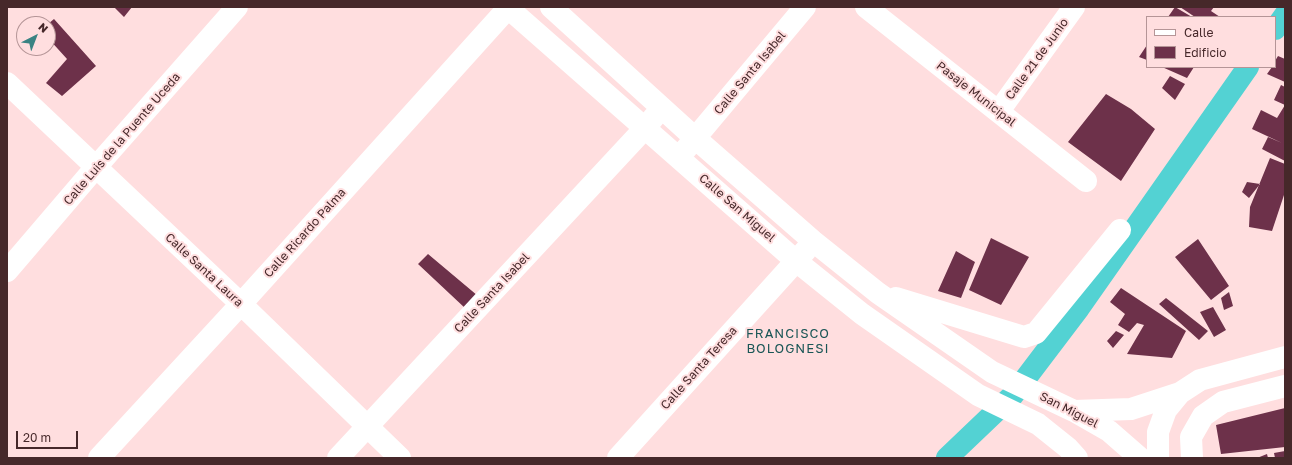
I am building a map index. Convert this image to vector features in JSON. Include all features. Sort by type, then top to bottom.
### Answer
[{"type":"street","name":"Calle Luis de la Puente Uceda","points":[[7,271],[96,167],[237,7]]},
{"type":"street","name":"Calle San Miguel","points":[[508,7],[796,261],[862,314],[978,394],[1038,424],[1068,448],[1077,458]]},
{"type":"street","name":"Calle Ricardo Palma","points":[[99,458],[241,304],[508,7]]},
{"type":"street","name":"Calle San Miguel","points":[[551,7],[694,138],[813,241],[878,293],[992,372]]},
{"type":"street","name":"Calle Santa Isabel","points":[[678,157],[805,7]]},
{"type":"street","name":"Calle 21 de Junio","points":[[999,111],[1074,7]]},
{"type":"street","name":"Pasaje Municipal","points":[[879,11],[1086,181]]},
{"type":"street","name":"Calle Santa Laura","points":[[7,83],[241,304],[400,458]]},
{"type":"street","name":"Calle Santa Isabel","points":[[338,458],[645,128],[661,108]]},
{"type":"street","points":[[878,293],[1024,336],[1036,333],[1120,230]]},
{"type":"street","name":"Calle Santa Teresa","points":[[618,458],[813,241]]},
{"type":"street","points":[[1074,411],[1131,409],[1180,392],[1200,380],[1285,357]]},
{"type":"street","name":"San Miguel","points":[[992,372],[1074,411],[1154,458]]},
{"type":"street","points":[[1192,458],[1191,437],[1203,416],[1223,402],[1285,386]]},
{"type":"street","points":[[1154,458],[1158,432],[1166,410],[1180,392]]},
{"type":"building","points":[[114,7],[132,7],[124,17]]},
{"type":"building","points":[[1175,7],[1190,16],[1169,16]]},
{"type":"building","points":[[1180,7],[1214,7],[1211,11],[1218,16],[1194,16]]},
{"type":"building","points":[[56,21],[96,66],[62,96],[46,83],[67,59],[56,47]]},
{"type":"building","points":[[1146,46],[1146,60],[1139,57]]},
{"type":"building","points":[[1278,56],[1285,59],[1285,82],[1267,74],[1271,68],[1276,68],[1276,59]]},
{"type":"building","points":[[1164,68],[1193,68],[1187,78]]},
{"type":"building","points":[[1170,76],[1185,84],[1175,100],[1162,88]]},
{"type":"building","points":[[1281,85],[1285,87],[1285,105],[1274,100]]},
{"type":"building","points":[[1106,94],[1131,109],[1155,129],[1121,181],[1068,142]]},
{"type":"building","points":[[1285,105],[1285,161],[1262,149],[1268,137],[1282,143],[1252,129],[1261,110],[1277,118]]},
{"type":"building","points":[[1270,158],[1285,164],[1285,192],[1272,231],[1249,227],[1250,207]]},
{"type":"building","points":[[1247,182],[1260,184],[1249,198],[1242,192]]},
{"type":"building","points":[[991,238],[1029,257],[1001,305],[969,290]]},
{"type":"building","points":[[1198,239],[1229,286],[1211,300],[1175,257]]},
{"type":"building","points":[[956,251],[975,262],[961,298],[938,291]]},
{"type":"building","points":[[428,254],[478,296],[466,309],[418,264]]},
{"type":"building","points":[[1121,288],[1186,331],[1172,358],[1127,354],[1144,325],[1137,323],[1129,332],[1118,325],[1125,314],[1110,302]]},
{"type":"building","points":[[1229,292],[1233,306],[1224,310],[1221,298]]},
{"type":"building","points":[[1166,298],[1208,331],[1199,340],[1159,304]]},
{"type":"building","points":[[1213,307],[1226,330],[1214,337],[1200,312]]},
{"type":"building","points":[[1116,331],[1124,335],[1113,348],[1107,341]]},
{"type":"building","points":[[1285,408],[1285,447],[1221,454],[1216,425]]},
{"type":"building","points":[[1285,451],[1285,458],[1275,458],[1274,453]]},
{"type":"building","points":[[1267,454],[1268,458],[1257,458]]},
{"type":"waterway","points":[[1276,28],[1285,15]]},
{"type":"waterway","points":[[947,458],[1013,395],[1079,308],[1247,68]]},
{"type":"district","name":"FRANCISCO BOLOGNESI","points":[[788,342]]}]
